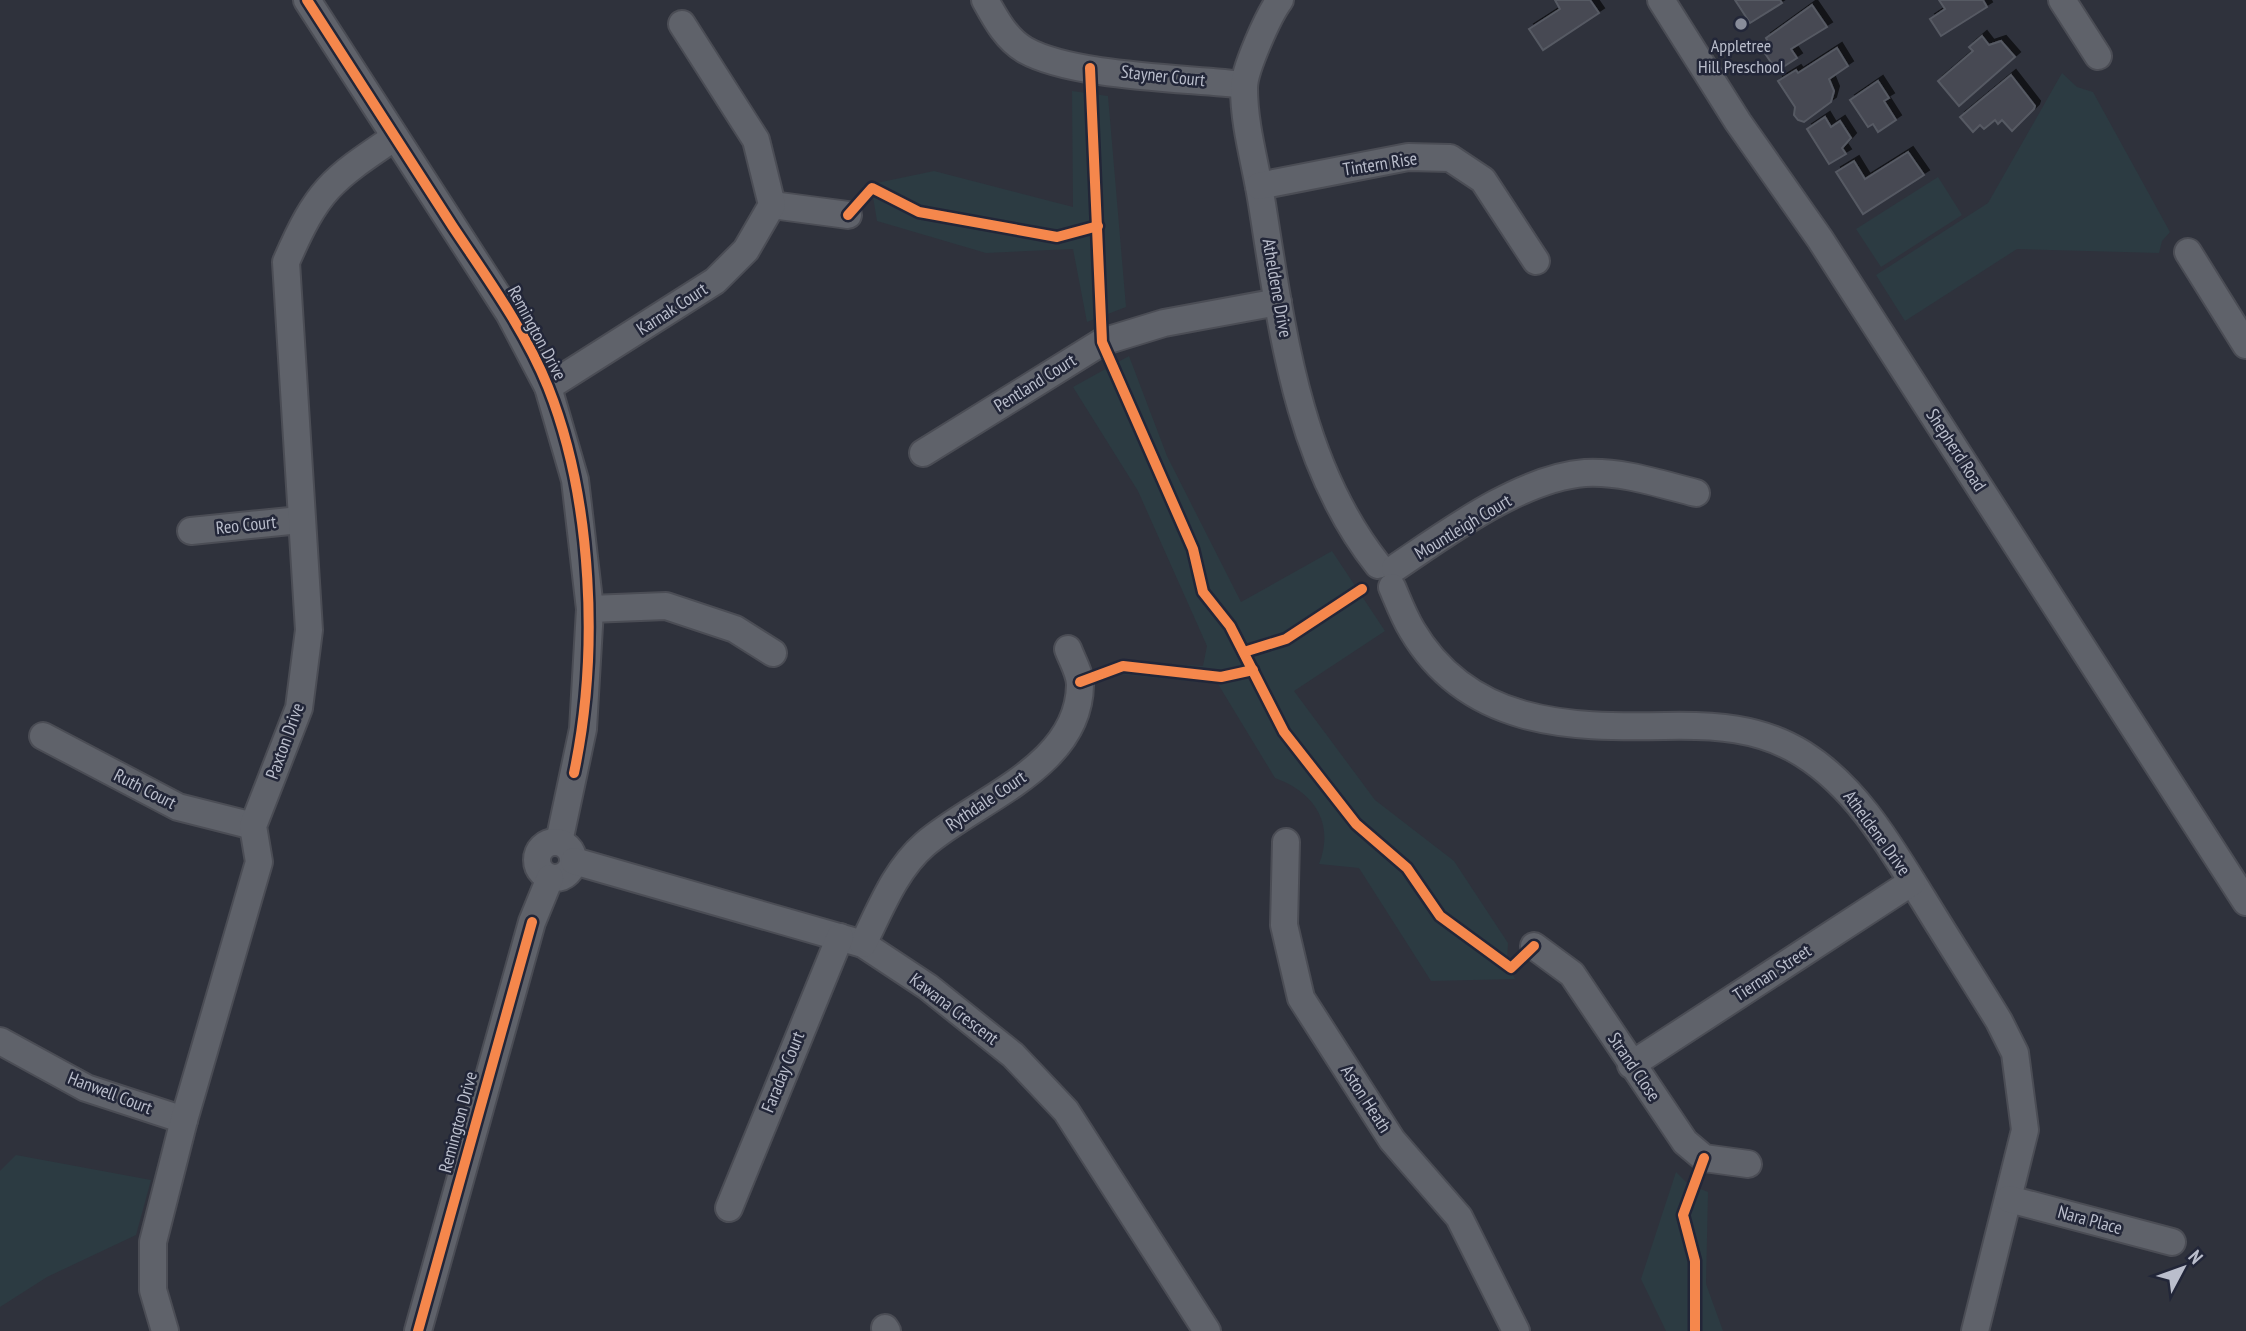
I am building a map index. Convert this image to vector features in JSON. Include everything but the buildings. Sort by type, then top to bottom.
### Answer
[{"type":"street","name":"Remington Drive","points":[[307,0],[509,313],[548,387],[575,480],[590,609],[583,729],[564,877],[550,878],[532,922],[418,1331]]},
{"type":"street","name":"Stayner Court","points":[[985,0],[1000,27],[1023,49],[1052,62],[1244,85]]},
{"type":"street","name":"Atheldene Drive","points":[[1280,0],[1270,13],[1244,85],[1248,133],[1278,302],[1303,416],[1324,478],[1354,536],[1388,574],[1412,631],[1434,660],[1458,683],[1483,699],[1516,714],[1569,725],[1706,724],[1738,728],[1800,752],[1849,792],[1912,882],[1999,1021],[2015,1053],[2022,1089],[2025,1130],[1975,1331]]},
{"type":"street","name":"Shepherd Road","points":[[1661,0],[1738,122],[1828,251],[2246,902]]},
{"type":"street","points":[[2062,0],[2098,56]]},
{"type":"street","points":[[682,24],[756,140],[772,205],[848,215]]},
{"type":"street","name":"Paxton Drive","points":[[253,826],[299,708],[309,630],[300,520],[286,262],[306,216],[323,191],[340,175],[395,137]]},
{"type":"street","name":"Tintern Rise","points":[[1259,186],[1408,156],[1450,158],[1483,180],[1536,261]]},
{"type":"street","name":"Karnak Court","points":[[548,387],[715,281],[746,250],[772,205]]},
{"type":"street","points":[[2188,252],[2246,345]]},
{"type":"street","name":"Pentland Court","points":[[923,453],[1102,342],[1164,323],[1278,302]]},
{"type":"street","name":"Mountleigh Court","points":[[1388,574],[1506,498],[1545,482],[1585,473],[1628,475],[1696,493]]},
{"type":"street","name":"Reo Court","points":[[191,531],[300,520]]},
{"type":"street","points":[[590,609],[666,606],[735,629],[773,653]]},
{"type":"street","name":"Rythdale Court","points":[[851,941],[888,893],[903,868],[923,845],[1034,768],[1066,732],[1077,707],[1080,682],[1068,649]]},
{"type":"street","name":"Ruth Court","points":[[43,736],[178,807],[253,826]]},
{"type":"street","points":[[165,1331],[153,1290],[153,1242],[184,1120],[259,862],[253,826]]},
{"type":"street","name":"Aston Heath","points":[[1286,842],[1284,925],[1301,999],[1392,1140],[1459,1217],[1516,1331]]},
{"type":"street","name":"Kawana Crescent","points":[[567,852],[851,941],[928,987],[1013,1055],[1066,1111],[1207,1331]]},
{"type":"street","name":"Tiernan Street","points":[[1631,1065],[1912,882]]},
{"type":"street","name":"Faraday Court","points":[[729,1208],[851,941]]},
{"type":"street","name":"Strand Close","points":[[1534,946],[1572,974],[1685,1142],[1704,1158],[1748,1164]]},
{"type":"street","name":"Hanwell Court","points":[[0,1041],[86,1088],[184,1120]]},
{"type":"street","name":"Nara Place","points":[[2009,1199],[2172,1242]]},
{"type":"shaded area","points":[[2062,73],[2077,87],[2093,92],[2170,232],[2162,241],[2159,253],[2017,249],[1905,321],[1876,275],[1988,203]]},
{"type":"shaded area","points":[[1072,91],[1108,96],[1126,307],[1087,322],[1073,249],[986,253],[877,221],[873,197],[862,186],[934,171],[1073,207]]},
{"type":"shaded area","points":[[1938,177],[1962,215],[1881,267],[1856,229]]},
{"type":"shaded area","points":[[1129,356],[1167,456],[1241,602],[1332,551],[1385,631],[1294,691],[1375,800],[1454,861],[1508,943],[1507,962],[1515,979],[1431,981],[1359,868],[1319,864],[1324,835],[1318,811],[1301,792],[1275,778],[1218,684],[1119,674],[1124,661],[1203,666],[1207,646],[1138,491],[1073,387]]},
{"type":"shaded area","points":[[16,1155],[151,1180],[136,1235],[47,1277],[0,1307],[0,1171]]},
{"type":"shaded area","points":[[1676,1172],[1688,1184],[1708,1192],[1706,1284],[1723,1331],[1666,1331],[1641,1279]]},
{"type":"cycle path","points":[[307,0],[505,305],[548,387],[575,478],[587,578],[587,679],[574,773]]},
{"type":"cycle path","points":[[1090,68],[1102,342],[1193,549],[1203,592],[1230,626],[1284,732],[1356,824],[1407,868],[1440,916],[1511,968],[1534,946]]},
{"type":"cycle path","points":[[848,215],[872,188],[919,212],[1057,237],[1098,226]]},
{"type":"cycle path","points":[[1244,652],[1286,639],[1362,589]]},
{"type":"cycle path","points":[[1080,682],[1123,666],[1221,677],[1253,670]]},
{"type":"cycle path","points":[[418,1331],[532,922]]},
{"type":"cycle path","points":[[1695,1331],[1695,1261],[1683,1215],[1704,1158]]},
{"type":"place","name":"Appletree Hill Preschool","points":[[1741,24]]}]
